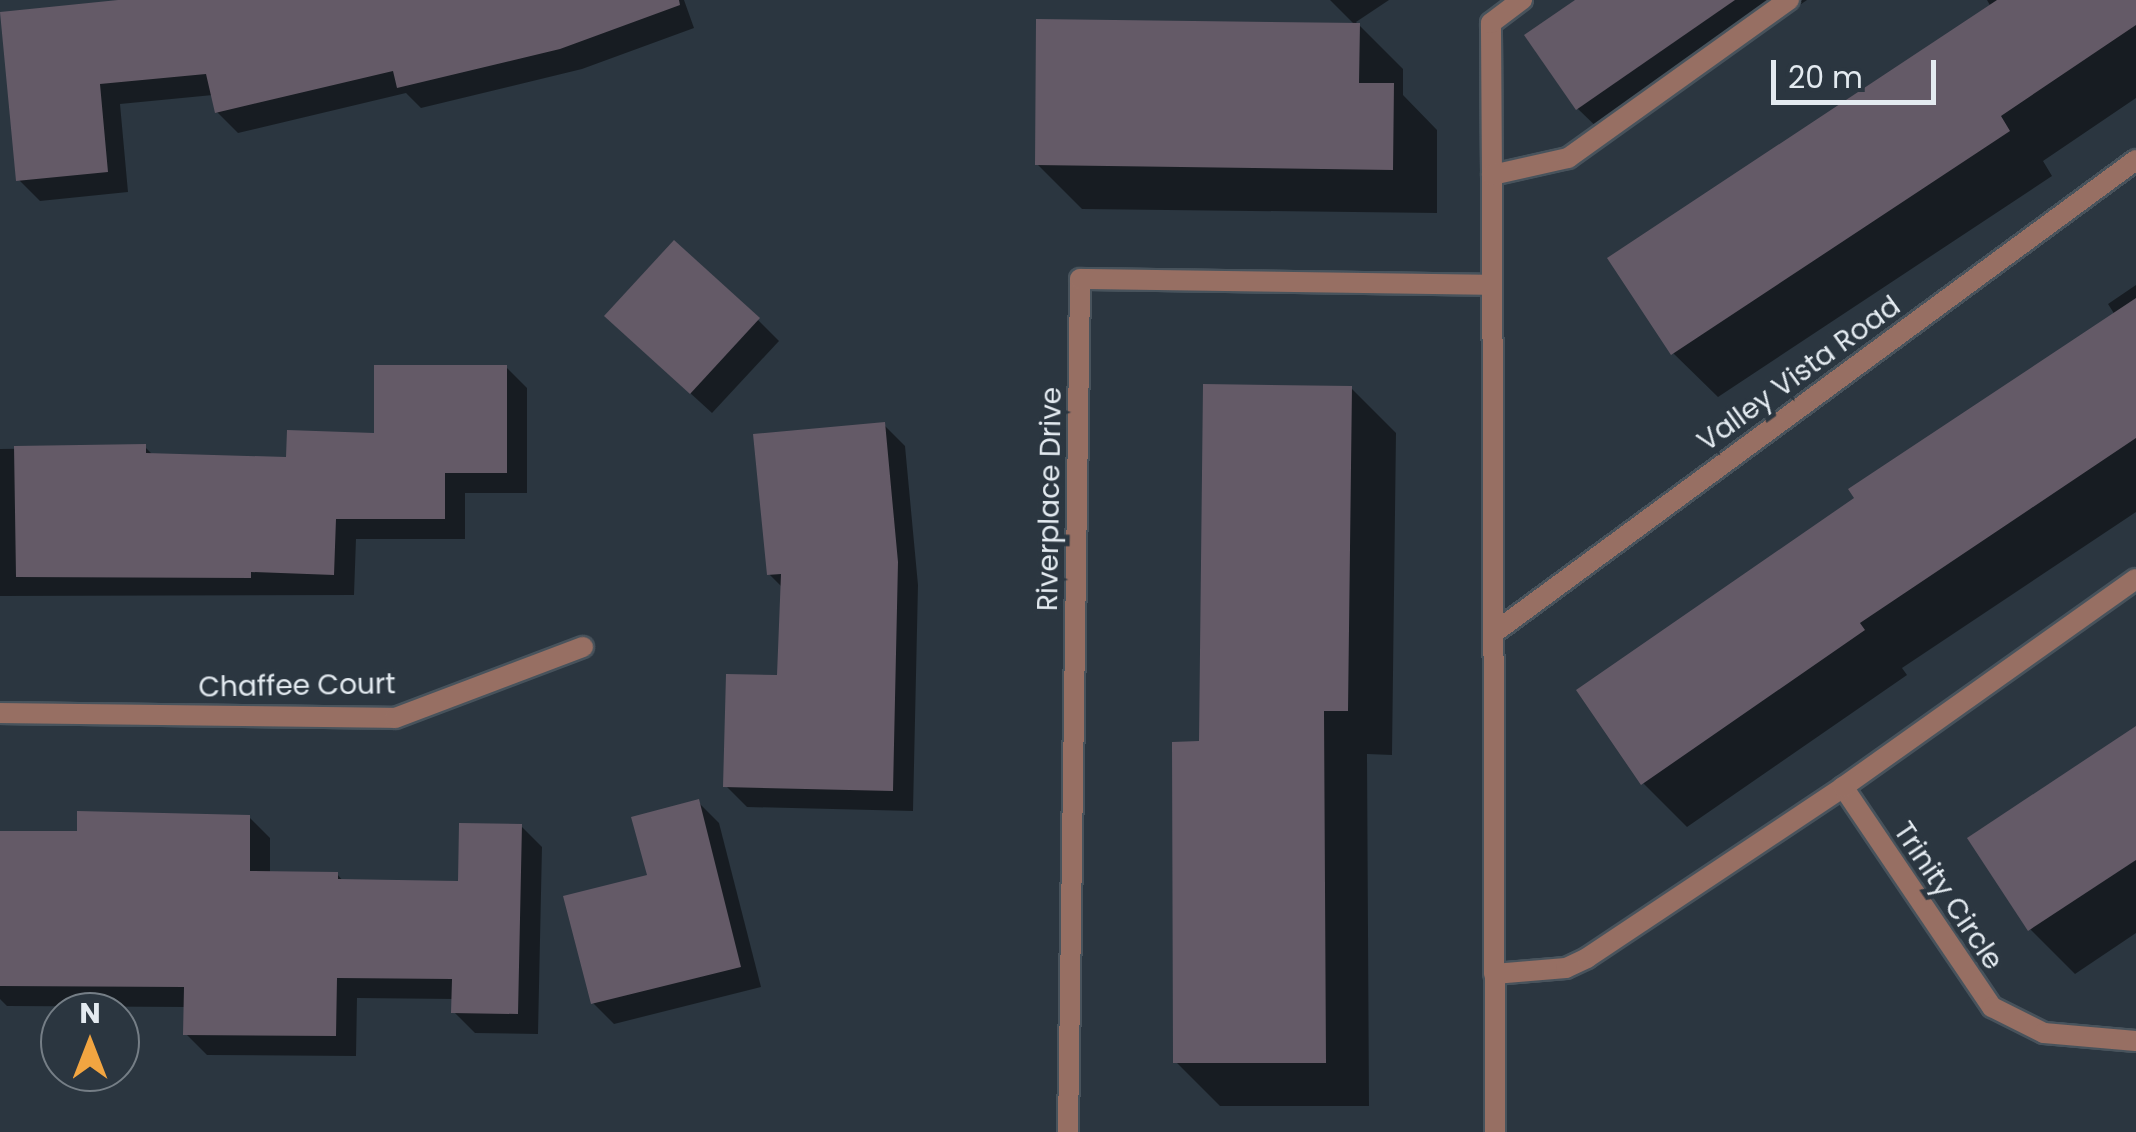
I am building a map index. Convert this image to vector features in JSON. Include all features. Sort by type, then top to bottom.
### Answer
[{"type":"street","points":[[1495,1132],[1491,22],[1522,0]]},
{"type":"street","points":[[1492,175],[1568,158],[1788,0]]},
{"type":"street","name":"Valley Vista Road","points":[[1494,632],[2136,160]]},
{"type":"street","name":"Riverplace Drive","points":[[1068,1132],[1080,279],[1492,285]]},
{"type":"street","points":[[1494,974],[1566,968],[1587,958],[1843,787],[2136,579]]},
{"type":"street","name":"Chaffee Court","points":[[0,713],[395,718],[584,648]]},
{"type":"street","name":"Trinity Circle","points":[[1843,787],[1992,1007],[2044,1034],[2136,1041]]},
{"type":"building","points":[[118,0],[679,0],[680,5],[560,49],[397,88],[393,71],[215,113],[206,74],[100,84],[108,172],[16,181],[0,12]]},
{"type":"building","points":[[1575,0],[1735,0],[1576,110],[1524,35]]},
{"type":"building","points":[[1997,0],[2136,0],[2136,25],[2001,116],[2010,131],[1671,355],[1607,258]]},
{"type":"building","points":[[1036,19],[1360,23],[1359,83],[1394,83],[1393,170],[1035,165]]},
{"type":"building","points":[[674,240],[760,318],[690,394],[604,316]]},
{"type":"building","points":[[2136,298],[2136,438],[1860,623],[1865,630],[1641,785],[1576,690],[1854,498],[1848,489]]},
{"type":"building","points":[[374,365],[507,365],[507,473],[445,473],[445,519],[336,519],[334,575],[251,572],[251,578],[16,577],[14,446],[146,444],[146,453],[286,457],[287,430],[374,433]]},
{"type":"building","points":[[1203,384],[1352,386],[1348,711],[1324,711],[1326,1063],[1173,1063],[1172,742],[1199,741]]},
{"type":"building","points":[[885,422],[898,562],[893,791],[723,787],[726,674],[777,675],[781,574],[767,575],[753,434]]},
{"type":"building","points":[[2136,726],[2136,860],[2028,931],[1967,838]]},
{"type":"building","points":[[699,799],[741,967],[591,1004],[563,896],[647,875],[631,817]]},
{"type":"building","points":[[77,811],[250,815],[250,871],[338,872],[338,879],[458,881],[459,823],[522,824],[518,1014],[451,1013],[452,979],[337,978],[336,1036],[183,1035],[184,987],[0,986],[0,831],[77,831]]}]
